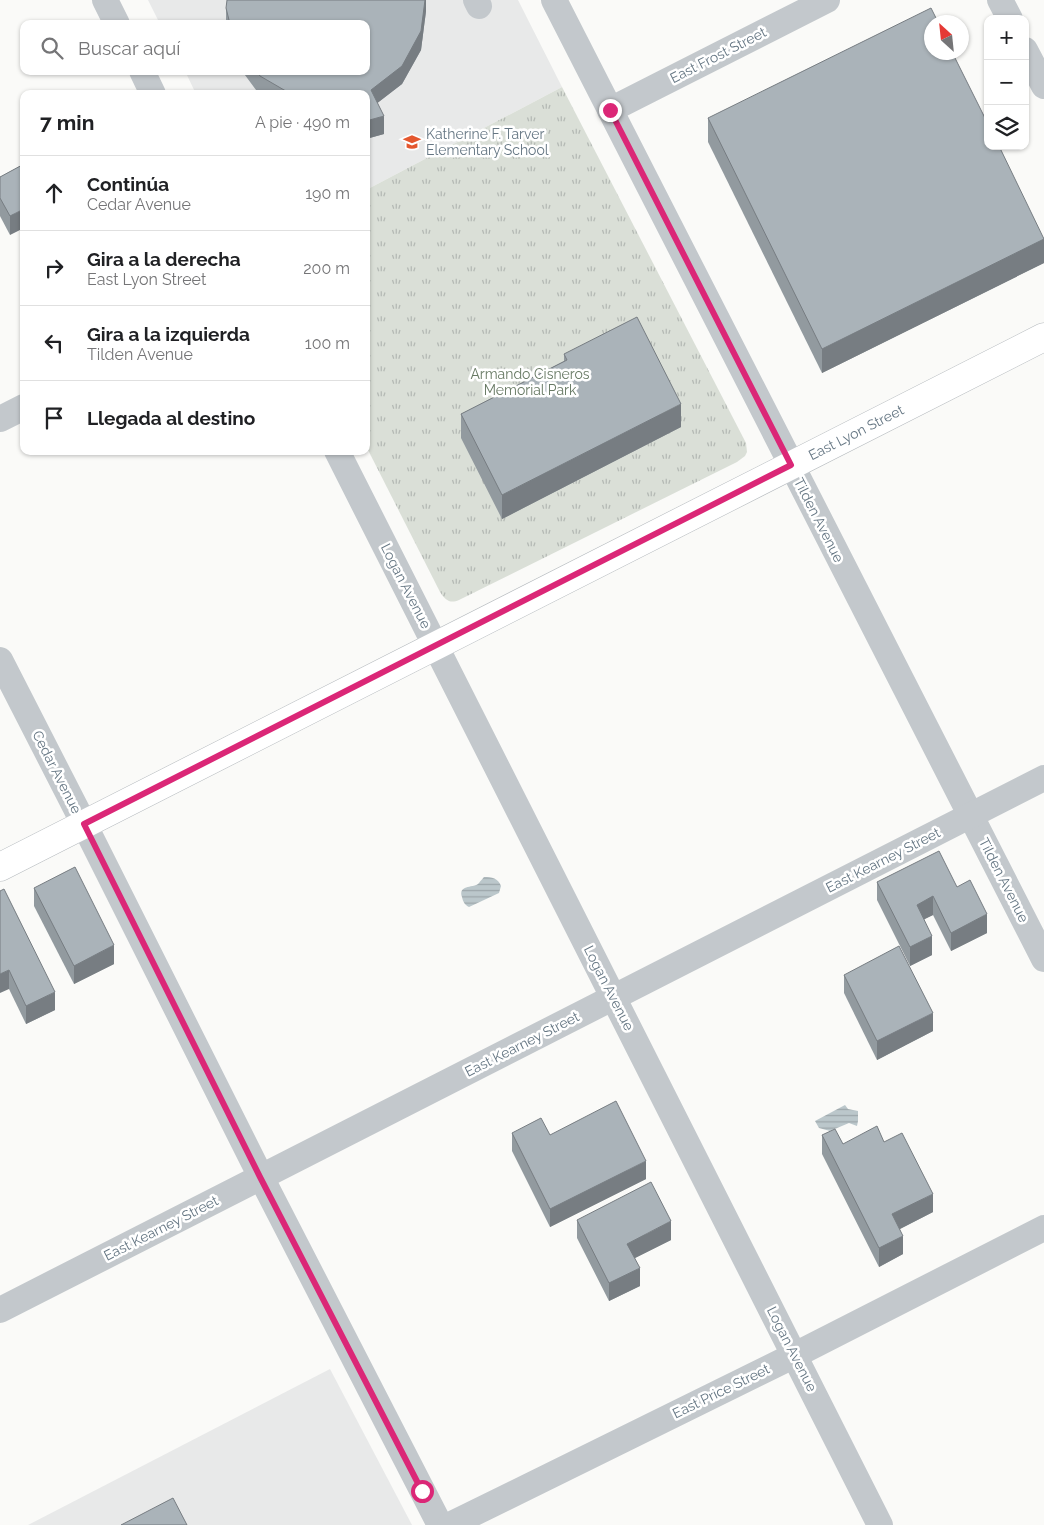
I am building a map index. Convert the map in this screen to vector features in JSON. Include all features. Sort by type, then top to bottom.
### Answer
[{"type":"main road","name":"East Lyon Street","points":[[0,867],[1044,337]]},
{"type":"street","points":[[105,0],[116,20]]},
{"type":"street","name":"Tilden Avenue","points":[[554,0],[1044,959]]},
{"type":"street","name":"East Frost Street","points":[[610,110],[827,0]]},
{"type":"street","points":[[1000,0],[1008,15]]},
{"type":"street","points":[[1029,58],[1044,86]]},
{"type":"street","points":[[144,75],[151,90]]},
{"type":"street","points":[[0,419],[20,409]]},
{"type":"street","name":"Logan Avenue","points":[[338,455],[880,1525]]},
{"type":"street","name":"Cedar Avenue","points":[[0,660],[260,1177],[440,1525]]},
{"type":"street","name":"East Kearney Street","points":[[0,1310],[1044,778]]},
{"type":"street","name":"East Price Street","points":[[450,1525],[794,1355],[1044,1228]]},
{"type":"shaded area","name":"Katherine F. Tarver Elementary School","points":[[148,0],[518,0],[562,87],[370,188],[370,90],[194,90],[187,75],[370,75],[370,20],[158,20]]},
{"type":"shaded area","points":[[484,877],[498,881],[501,886],[499,893],[469,907],[463,900],[462,890],[478,884]]},
{"type":"shaded area","points":[[845,1105],[848,1109],[858,1111],[857,1126],[849,1123],[830,1131],[819,1128],[815,1121]]},
{"type":"shaded area","points":[[330,1369],[412,1525],[28,1525]]},
{"type":"green space","name":"Armando Cisneros Memorial Park","points":[[562,87],[746,443],[747,452],[745,456],[737,462],[459,600],[450,601],[446,599],[440,592],[370,454],[370,188]]},
{"type":"building","points":[[227,0],[425,0],[421,31],[402,66],[371,90],[384,116],[370,120],[370,90],[284,90],[259,75],[370,75],[370,20],[229,20],[226,8]]},
{"type":"building","points":[[931,8],[934,15],[924,15],[924,60],[956,60],[984,116],[984,150],[1001,150],[1044,239],[822,349],[708,118]]},
{"type":"building","points":[[20,166],[20,211],[10,216],[0,198],[0,177]]},
{"type":"building","points":[[637,317],[681,404],[502,495],[461,414],[567,360],[564,354]]},
{"type":"building","points":[[939,851],[957,887],[970,880],[987,914],[951,933],[933,896],[917,905],[932,936],[910,947],[877,882]]},
{"type":"building","points":[[75,867],[114,945],[74,966],[34,888]]},
{"type":"building","points":[[4,889],[55,992],[26,1006],[9,970],[0,974],[0,891]]},
{"type":"building","points":[[899,946],[933,1013],[877,1041],[844,975]]},
{"type":"building","points":[[616,1101],[646,1161],[550,1209],[512,1133],[541,1118],[550,1135]]},
{"type":"building","points":[[877,1126],[884,1142],[902,1133],[933,1194],[892,1214],[903,1236],[879,1248],[822,1135],[835,1129],[843,1144]]},
{"type":"building","points":[[651,1182],[671,1221],[627,1244],[640,1268],[609,1283],[577,1220]]},
{"type":"building","points":[[173,1498],[187,1525],[121,1525]]},
{"type":"place","name":"Katherine F. Tarver Elementary School","points":[[412,142]]},
{"type":"route","points":[[422,1491],[260,1177],[84,824],[791,465],[610,110]]}]
